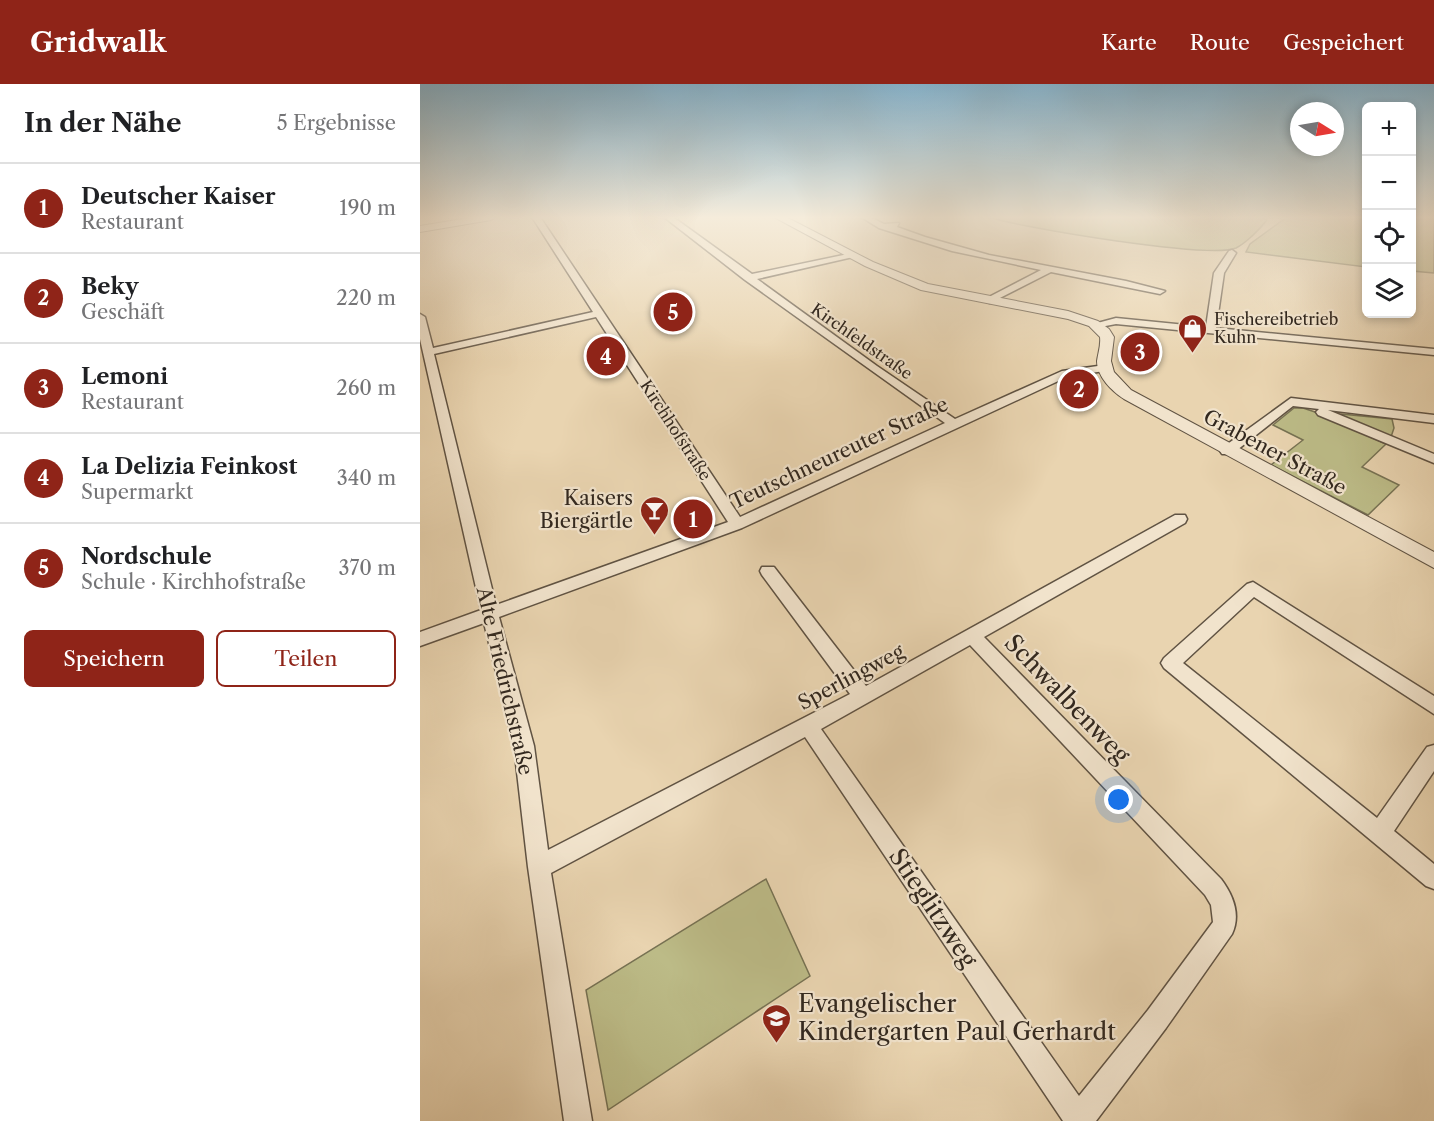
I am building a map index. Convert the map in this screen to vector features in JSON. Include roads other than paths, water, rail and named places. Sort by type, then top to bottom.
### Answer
[{"type":"street","name":"Kirchhofstraße","points":[[569,265],[737,524]]},
{"type":"street","name":"Kirchfeldstraße","points":[[731,265],[878,372],[953,423]]},
{"type":"street","points":[[748,278],[804,265]]},
{"type":"street","points":[[874,265],[925,287],[1068,315],[1095,325],[1107,339],[1106,368]]},
{"type":"street","points":[[1026,265],[1160,291]]},
{"type":"street","points":[[1211,329],[1219,273],[1224,265]]},
{"type":"street","points":[[990,300],[1048,270]]},
{"type":"street","points":[[429,352],[601,313]]},
{"type":"street","points":[[1095,325],[1116,321],[1434,352]]},
{"type":"street","name":"Alte Friedrichstraße","points":[[421,322],[490,615],[524,746],[539,867],[578,1121]]},
{"type":"street","name":"Teutschneureuter Straße","points":[[420,639],[737,524],[1066,373],[1106,368]]},
{"type":"street","name":"Grabener Straße","points":[[1106,368],[1114,383],[1129,396],[1434,561]]},
{"type":"street","points":[[1227,450],[1291,402],[1434,419]]},
{"type":"street","points":[[1302,404],[1434,459]]},
{"type":"street","name":"Sperlingweg","points":[[539,867],[863,697],[1180,519]]},
{"type":"street","points":[[768,571],[863,697]]},
{"type":"street","points":[[1434,706],[1252,588],[1170,663],[1434,878]]},
{"type":"street","name":"Schwalbenweg","points":[[973,637],[1213,887],[1226,914],[1224,926],[1157,1019],[1078,1120]]},
{"type":"street","name":"Stieglitzweg","points":[[808,726],[1078,1120]]},
{"type":"street","points":[[1379,834],[1434,754]]},
{"type":"place","name":"Nordschule","points":[[673,312]]},
{"type":"place","name":"Lemoni","points":[[1140,352]]},
{"type":"place","name":"Fischereibetrieb Kuhn","points":[[1193,354]]},
{"type":"place","name":"La Delizia Feinkost","points":[[606,356]]},
{"type":"place","name":"Beky","points":[[1079,389]]},
{"type":"place","name":"Deutscher Kaiser","points":[[693,519]]},
{"type":"place","name":"Kaisers Biergärtle","points":[[654,536]]},
{"type":"place","name":"Evangelischer Kindergarten Paul Gerhardt","points":[[777,1044]]}]
